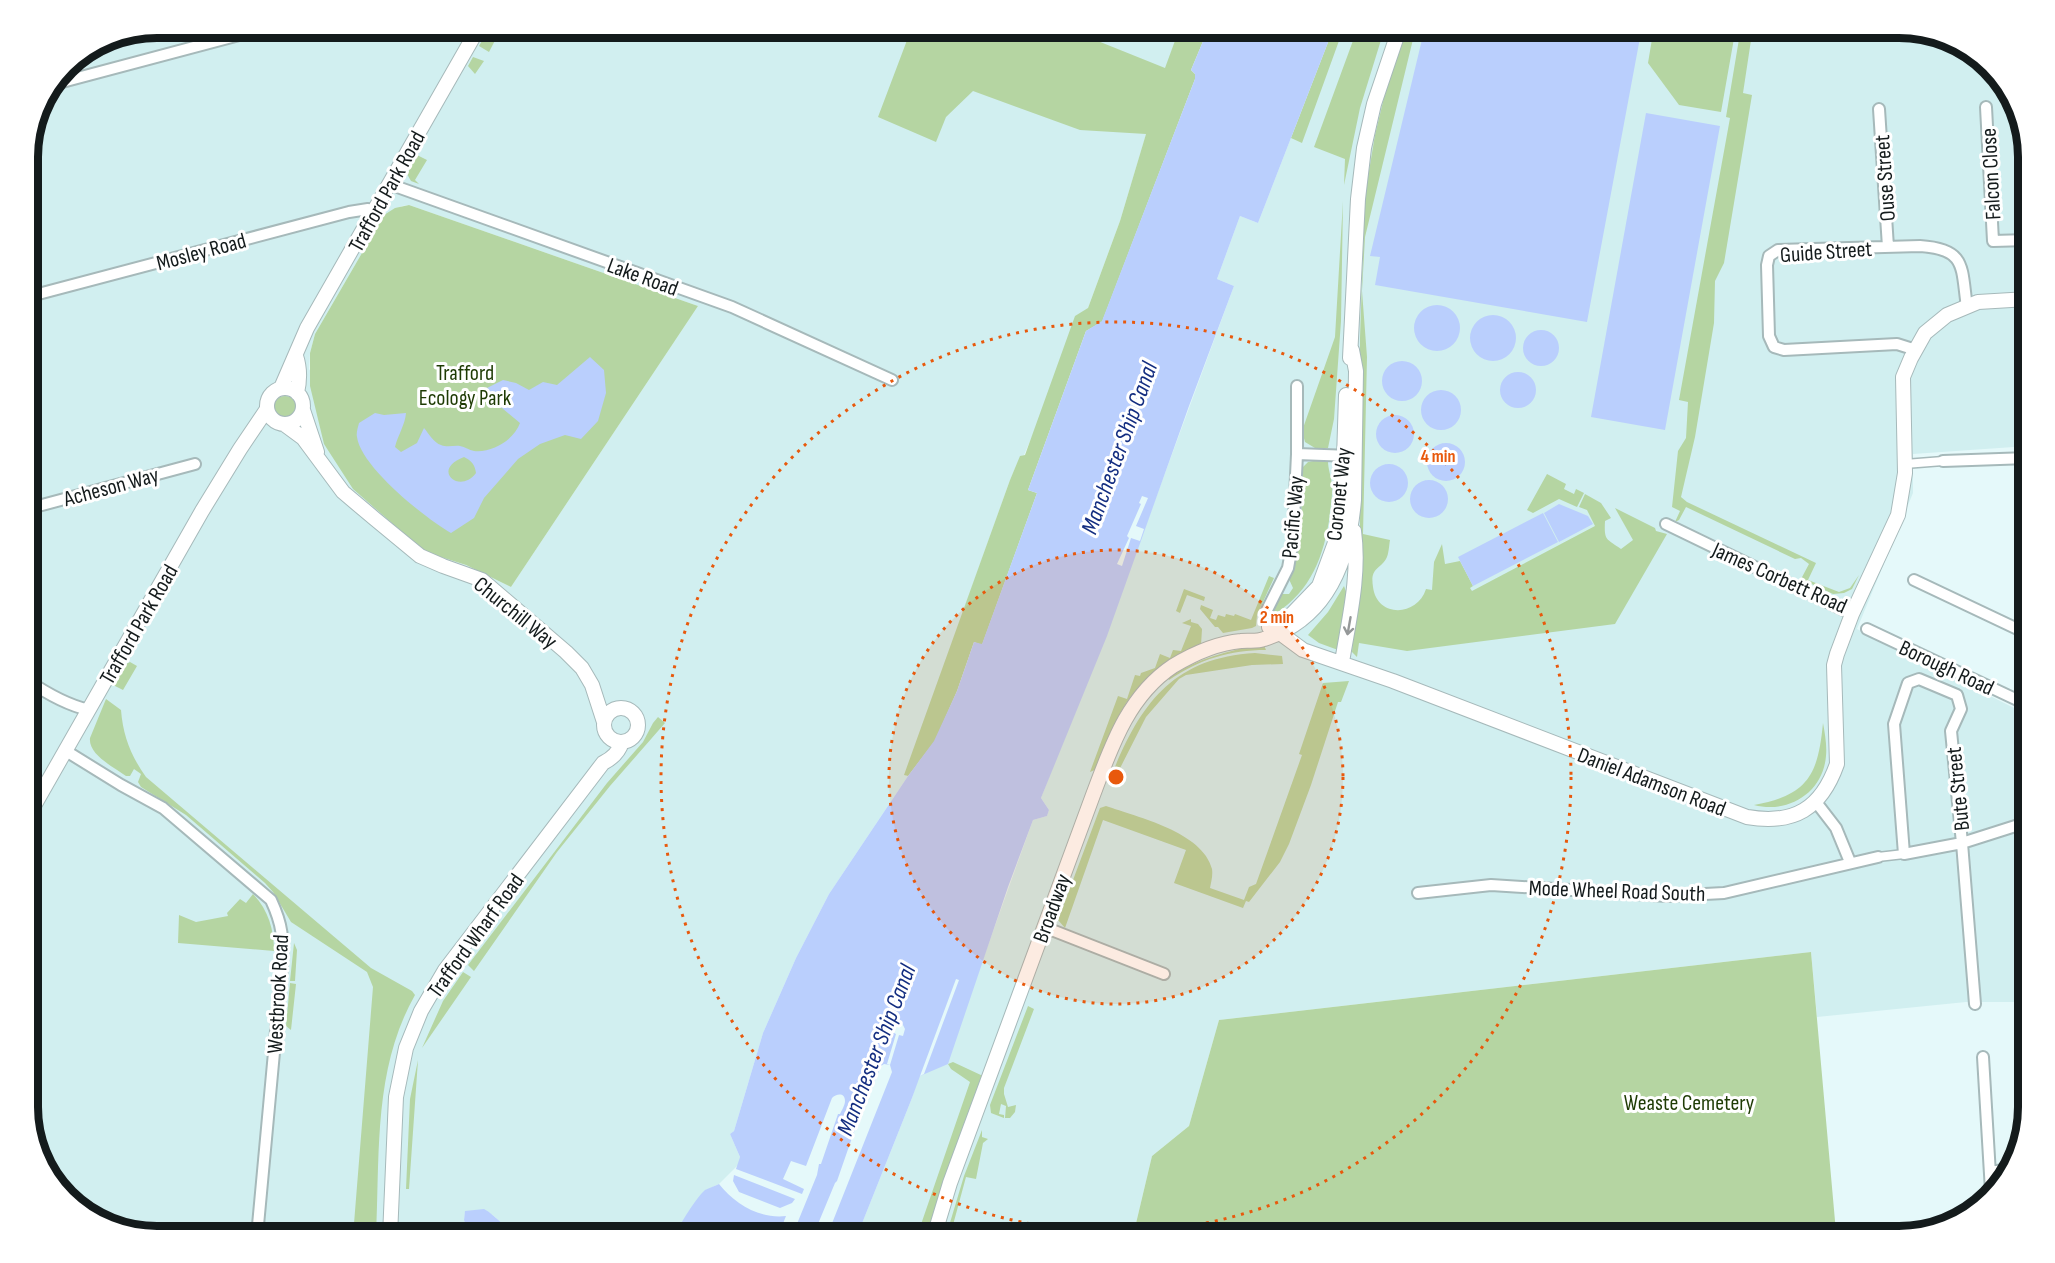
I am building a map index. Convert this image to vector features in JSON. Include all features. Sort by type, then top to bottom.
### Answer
[{"type":"street","points":[[64,82],[228,38]]},
{"type":"street","name":"Trafford Park Road","points":[[281,388],[307,328],[473,38]]},
{"type":"street","name":"Coronet Way","points":[[1242,641],[1253,642],[1317,605],[1337,576],[1353,519],[1347,372],[1352,350],[1358,199],[1364,148],[1374,104],[1396,38]]},
{"type":"street","name":"Falcon Close","points":[[1986,107],[1993,241],[2017,240]]},
{"type":"street","name":"Ouse Street","points":[[1879,109],[1888,247]]},
{"type":"street","name":"Lake Road","points":[[389,184],[732,307],[892,380]]},
{"type":"street","name":"Mosley Road","points":[[38,294],[362,209],[374,211]]},
{"type":"street","name":"Guide Street","points":[[1916,350],[1897,344],[1784,350],[1774,347],[1769,336],[1767,265],[1769,256],[1778,250],[1940,247],[1951,253],[1961,266],[1967,307]]},
{"type":"street","name":"James Corbett Road","points":[[1666,524],[1852,614],[1898,515],[1903,496],[1905,464],[1903,377],[1916,350],[1925,333],[1947,315],[1978,302],[2017,300]]},
{"type":"street","name":"Trafford Park Road","points":[[296,356],[299,365],[297,393]]},
{"type":"street","name":"Pacific Way","points":[[1267,610],[1288,568],[1293,540],[1297,386]]},
{"type":"street","points":[[253,432],[280,423],[296,421],[303,410],[302,401],[297,393],[287,388],[281,388],[272,394],[267,404],[272,419],[280,423]]},
{"type":"street","name":"Trafford Park Road","points":[[38,799],[210,497],[267,409]]},
{"type":"street","name":"Churchill Way","points":[[303,410],[316,444],[318,457]]},
{"type":"street","name":"Churchill Way","points":[[280,423],[303,438],[343,492],[420,556],[482,580],[574,660],[584,671],[595,691],[606,729]]},
{"type":"street","name":"Pacific Way","points":[[1297,454],[1349,455]]},
{"type":"street","name":"Coronet Way","points":[[1279,628],[1319,586],[1336,540],[1349,455]]},
{"type":"street","points":[[1905,464],[2017,458]]},
{"type":"street","name":"Acheson Way","points":[[38,506],[195,464]]},
{"type":"street","points":[[1342,662],[1351,620],[1355,540],[1353,519]]},
{"type":"street","points":[[1319,586],[1329,578],[1337,576],[1344,579],[1353,589]]},
{"type":"street","points":[[1914,580],[2018,629]]},
{"type":"street","name":"Daniel Adamson Road","points":[[1279,628],[1287,639],[1304,650],[1342,662],[1747,817],[1763,820],[1784,819],[1802,812],[1816,801],[1831,779],[1837,764],[1834,665],[1852,614]]},
{"type":"street","name":"Borough Road","points":[[1867,629],[2018,700]]},
{"type":"street","name":"Broadway","points":[[937,1226],[954,1173],[1044,927],[1122,724],[1138,699],[1162,675],[1189,657],[1242,641]]},
{"type":"street","name":"Bute Street","points":[[1904,854],[1894,724],[1908,683],[1919,680],[1957,695],[1961,709],[1951,731],[1975,1004]]},
{"type":"street","points":[[38,688],[77,707],[89,710]]},
{"type":"street","name":"Churchill Way","points":[[595,691],[619,708]]},
{"type":"street","points":[[619,708],[630,711],[637,719],[636,734],[622,742],[617,741],[606,729],[609,712],[619,708]]},
{"type":"street","name":"Trafford Wharf Road","points":[[603,763],[606,729]]},
{"type":"street","name":"Trafford Wharf Road","points":[[390,1226],[396,1097],[406,1048],[421,1011],[446,970],[603,763],[612,758],[620,749],[622,742]]},
{"type":"street","name":"Westbrook Road","points":[[66,751],[163,808],[271,900],[277,913],[283,930],[282,966],[258,1226]]},
{"type":"street","points":[[1816,801],[1836,828],[1850,862]]},
{"type":"street","points":[[1878,857],[1962,843],[2018,825]]},
{"type":"street","name":"Mode Wheel Road South","points":[[1418,894],[1491,885],[1667,896],[1724,893],[1878,857]]},
{"type":"street","points":[[1044,927],[1164,974]]},
{"type":"street","points":[[1983,1057],[1991,1182]]},
{"type":"street","points":[[1990,1172],[1999,1171]]},
{"type":"shaded area","points":[[156,38],[1176,38],[1120,221],[1088,308],[1024,455],[1020,457],[1010,480],[905,775],[908,776],[829,894],[796,958],[763,1033],[734,1131],[730,1134],[740,1157],[739,1164],[719,1184],[706,1190],[679,1226],[505,1226],[489,1212],[465,1212],[466,1226],[156,1226],[141,1224],[97,1210],[78,1196],[58,1173],[44,1145],[38,1114],[38,149],[47,111],[58,90],[72,72],[97,53],[118,44]],"holes":[[[409,205],[698,306],[511,587],[466,565],[425,552],[309,369],[315,334],[384,215],[402,206]]]},
{"type":"shaded area","points":[[1330,38],[1899,38],[1929,42],[1944,47],[1958,53],[1983,72],[2005,104],[2015,133],[2017,149],[2017,447],[1913,454],[1913,493],[1857,629],[2018,710],[2018,1002],[1966,1002],[1817,1017],[1811,952],[1219,1020],[1189,1126],[1152,1156],[1135,1226],[861,1226],[918,1079],[977,976],[1033,820],[1047,816],[1049,810],[1041,798],[1140,541],[1234,286],[1217,279],[1240,216],[1258,223]]},
{"type":"green space","points":[[484,38],[496,38],[489,52],[479,46]]},
{"type":"green space","points":[[908,38],[1090,38],[1165,68],[1176,38],[1204,38],[1191,70],[1195,74],[1195,79],[1102,322],[1086,331],[1028,490],[1037,493],[982,645],[974,642],[957,691],[935,741],[908,776],[904,775],[1010,480],[1020,456],[1025,455],[1075,316],[1088,308],[1120,221],[1146,134],[1080,130],[973,91],[946,117],[936,142],[878,117]]},
{"type":"green space","points":[[1330,38],[1340,38],[1302,143],[1291,138]]},
{"type":"green space","points":[[1354,38],[1382,38],[1360,108],[1344,185],[1345,159],[1314,147]]},
{"type":"green space","points":[[1403,38],[1413,38],[1365,237],[1362,291],[1367,357],[1363,534],[1390,540],[1387,557],[1373,576],[1376,597],[1389,609],[1406,609],[1414,605],[1426,589],[1432,590],[1434,562],[1442,544],[1445,564],[1460,561],[1473,586],[1470,588],[1472,591],[1595,526],[1587,510],[1579,507],[1585,494],[1601,503],[1611,518],[1605,521],[1606,536],[1609,541],[1621,549],[1633,540],[1615,508],[1655,528],[1656,531],[1667,534],[1615,624],[1407,651],[1359,643],[1357,657],[1352,652],[1360,534],[1360,338],[1365,195],[1375,135],[1387,85]]},
{"type":"green space","points":[[1652,38],[1734,38],[1721,112],[1679,105],[1648,63]]},
{"type":"green space","points":[[1739,38],[1751,38],[1743,93],[1752,95],[1724,263],[1715,281],[1714,323],[1695,437],[1681,497],[1687,502],[1816,563],[1808,580],[1839,592],[1850,588],[1859,575],[1852,589],[1844,593],[1833,594],[1801,579],[1809,564],[1801,558],[1795,559],[1686,507],[1679,520],[1675,522],[1680,511],[1672,507],[1678,451],[1686,438],[1688,402],[1679,400],[1730,118],[1726,117]]},
{"type":"green space","points":[[473,57],[484,61],[475,74],[468,66]]},
{"type":"green space","points":[[417,155],[427,160],[415,180],[419,184],[411,181],[407,174]]},
{"type":"green space","points":[[1343,201],[1341,321],[1334,419],[1328,448],[1315,448],[1305,442],[1302,431],[1335,337]]},
{"type":"green space","name":"Trafford Ecology Park","points":[[409,205],[698,306],[511,587],[466,565],[425,552],[353,489],[324,444],[310,386],[310,353],[315,334],[384,215],[395,208]]},
{"type":"green space","points":[[285,396],[293,399],[296,407],[293,415],[285,418],[277,415],[274,407],[277,399]]},
{"type":"green space","points":[[1328,461],[1332,484],[1329,521],[1321,554],[1308,581],[1299,593],[1275,614],[1260,623],[1262,611],[1269,614],[1282,594],[1289,594],[1293,588],[1288,577],[1299,538],[1302,468],[1308,462]]},
{"type":"green space","points":[[1547,474],[1566,484],[1564,489],[1574,494],[1576,489],[1584,493],[1577,507],[1559,499],[1533,513],[1527,510]]},
{"type":"green space","points":[[1269,576],[1274,578],[1257,615],[1256,626],[1252,628],[1223,633],[1200,609],[1201,605],[1213,610],[1210,618],[1216,620],[1218,615],[1225,617],[1226,614],[1234,616],[1235,614],[1251,620]]},
{"type":"green space","points":[[1344,586],[1348,597],[1338,650],[1319,643],[1308,635],[1328,612]]},
{"type":"green space","points":[[1184,589],[1205,597],[1204,601],[1187,595],[1180,613],[1176,611]]},
{"type":"green space","points":[[1191,619],[1191,622],[1198,624],[1202,629],[1201,645],[1137,689],[1116,721],[1097,769],[1090,772],[1118,696],[1127,699],[1135,675],[1140,676],[1141,673],[1155,668],[1160,654],[1170,658],[1173,650],[1181,651],[1191,626],[1182,623]]},
{"type":"green space","points":[[1263,643],[1266,650],[1253,650],[1216,657],[1192,666],[1169,680],[1168,678],[1202,660]]},
{"type":"green space","points":[[1255,653],[1282,656],[1283,664],[1252,665],[1186,675],[1179,679],[1146,717],[1112,784],[1108,784],[1131,733],[1144,711],[1160,693],[1178,677],[1199,665],[1225,657]]},
{"type":"green space","points":[[130,662],[137,666],[123,690],[113,685],[124,665]]},
{"type":"green space","points":[[1349,681],[1341,702],[1338,702],[1289,844],[1280,862],[1249,902],[1246,901],[1243,908],[1174,883],[1186,850],[1103,820],[1065,928],[1058,920],[1100,808],[1106,806],[1151,821],[1183,836],[1206,856],[1212,869],[1210,888],[1244,900],[1249,887],[1256,884],[1302,755],[1299,754],[1323,683]]},
{"type":"green space","points":[[106,699],[121,710],[129,745],[146,777],[371,968],[412,991],[415,995],[401,1023],[385,1082],[379,1143],[376,1226],[354,1226],[373,987],[367,972],[291,922],[265,883],[186,815],[141,787],[138,782],[141,774],[134,769],[130,776],[126,776],[109,765],[93,750],[90,738]]},
{"type":"green space","points":[[658,717],[665,723],[557,852],[474,971],[468,965],[607,783],[643,742]]},
{"type":"green space","points":[[1823,723],[1826,756],[1818,781],[1811,790],[1802,798],[1791,803],[1767,807],[1754,805],[1787,795],[1799,788],[1807,779],[1818,756]]},
{"type":"green space","points":[[253,894],[269,920],[274,951],[178,943],[179,915],[196,922],[228,916],[227,913],[240,899],[246,903]]},
{"type":"green space","points":[[294,943],[297,950],[295,981],[290,981]]},
{"type":"green space","name":"Weaste Cemetery","points":[[1811,952],[1835,1226],[1135,1226],[1152,1156],[1189,1126],[1219,1020]]},
{"type":"green space","points":[[463,972],[471,977],[422,1048],[443,1001]]},
{"type":"green space","points":[[290,983],[296,984],[291,1030],[286,1026]]},
{"type":"green space","points":[[1028,1006],[1034,1009],[1004,1088],[1008,1107],[1016,1105],[1015,1112],[1010,1118],[1005,1118],[1006,1106],[1001,1104],[999,1114],[1004,1115],[1004,1118],[991,1113],[990,1105]]},
{"type":"green space","points":[[418,1060],[409,1189],[406,1189],[410,1099]]},
{"type":"green space","points":[[953,1062],[983,1076],[932,1226],[920,1226],[970,1082],[951,1069],[948,1064]]},
{"type":"green space","points":[[982,1130],[982,1137],[988,1139],[983,1143],[976,1179],[966,1177],[953,1226],[949,1226],[964,1176]]},
{"type":"water","name":"Manchester Ship Canal","points":[[1204,38],[1330,38],[1258,223],[1240,216],[1217,279],[1234,286],[1107,636],[1041,798],[1049,810],[1047,816],[1033,820],[948,1064],[920,1076],[861,1226],[831,1226],[892,1072],[890,1065],[881,1066],[817,1226],[796,1226],[838,1114],[844,1106],[845,1098],[840,1095],[832,1098],[806,1166],[791,1161],[783,1179],[804,1189],[802,1194],[736,1169],[740,1157],[730,1134],[734,1131],[763,1033],[796,958],[829,894],[934,741],[957,691],[974,642],[982,644],[1037,493],[1028,490],[1086,331],[1102,321],[1195,79],[1195,74],[1191,70]]},
{"type":"water","points":[[1422,38],[1640,38],[1587,322],[1375,285],[1380,257],[1370,256]]},
{"type":"water","points":[[1646,113],[1720,126],[1665,430],[1591,417]]},
{"type":"water","points":[[1437,305],[1453,312],[1460,328],[1453,344],[1437,351],[1421,344],[1414,328],[1421,312]]},
{"type":"water","points":[[1493,315],[1509,322],[1516,338],[1509,354],[1493,361],[1477,354],[1470,338],[1477,322]]},
{"type":"water","points":[[1541,330],[1554,335],[1559,348],[1554,361],[1541,366],[1528,361],[1523,348],[1528,335]]},
{"type":"water","points":[[590,357],[604,370],[606,393],[598,421],[581,439],[565,435],[540,444],[518,459],[484,498],[474,518],[451,533],[411,504],[382,477],[361,449],[357,437],[359,423],[375,413],[384,415],[406,413],[395,447],[401,452],[417,443],[424,428],[438,444],[460,446],[474,451],[488,450],[508,440],[520,423],[502,408],[486,401],[485,389],[503,380],[516,383],[529,390],[543,382],[557,385]],"holes":[[[464,457],[473,464],[476,473],[463,482],[451,478],[449,468],[454,462]]]},
{"type":"water","points":[[1402,361],[1416,367],[1422,381],[1416,395],[1402,401],[1388,395],[1382,381],[1388,367]]},
{"type":"water","points":[[1518,372],[1531,377],[1536,390],[1531,403],[1518,408],[1505,403],[1500,390],[1505,377]]},
{"type":"water","points":[[1441,390],[1455,396],[1461,410],[1455,424],[1441,430],[1427,424],[1421,410],[1427,396]]},
{"type":"water","points":[[1395,415],[1409,420],[1414,434],[1409,448],[1395,453],[1381,448],[1376,434],[1381,420]]},
{"type":"water","points":[[1446,443],[1459,449],[1465,462],[1459,475],[1446,481],[1433,475],[1427,462],[1433,449]]},
{"type":"water","points":[[1389,464],[1396,465],[1402,470],[1407,476],[1407,490],[1402,496],[1396,501],[1389,502],[1382,501],[1376,496],[1371,490],[1370,483],[1371,476],[1376,470],[1382,465]]},
{"type":"water","points":[[1429,480],[1443,485],[1448,499],[1443,513],[1429,518],[1415,513],[1410,499],[1415,485]]},
{"type":"water","points":[[1559,504],[1588,516],[1593,524],[1559,542],[1544,513]]},
{"type":"water","points":[[1543,513],[1558,542],[1473,586],[1458,557]]},
{"type":"water","points":[[734,1175],[795,1199],[792,1203],[780,1208],[739,1192],[733,1181]]},
{"type":"water","points":[[719,1184],[732,1198],[748,1209],[766,1215],[786,1216],[782,1226],[680,1226],[705,1190]]},
{"type":"water","points":[[484,1209],[505,1226],[466,1226],[465,1211]]},
{"type":"pier","points":[[1142,496],[1148,498],[1136,526],[1144,529],[1140,541],[1131,538],[1122,566],[1117,564],[1129,538],[1127,536],[1141,504],[1139,503]]},
{"type":"pier","points":[[956,979],[959,980],[924,1074],[920,1076]]},
{"type":"pier","points":[[902,1023],[905,1029],[903,1036],[899,1035],[890,1065],[887,1064],[896,1034],[892,1032],[897,1024]]}]
